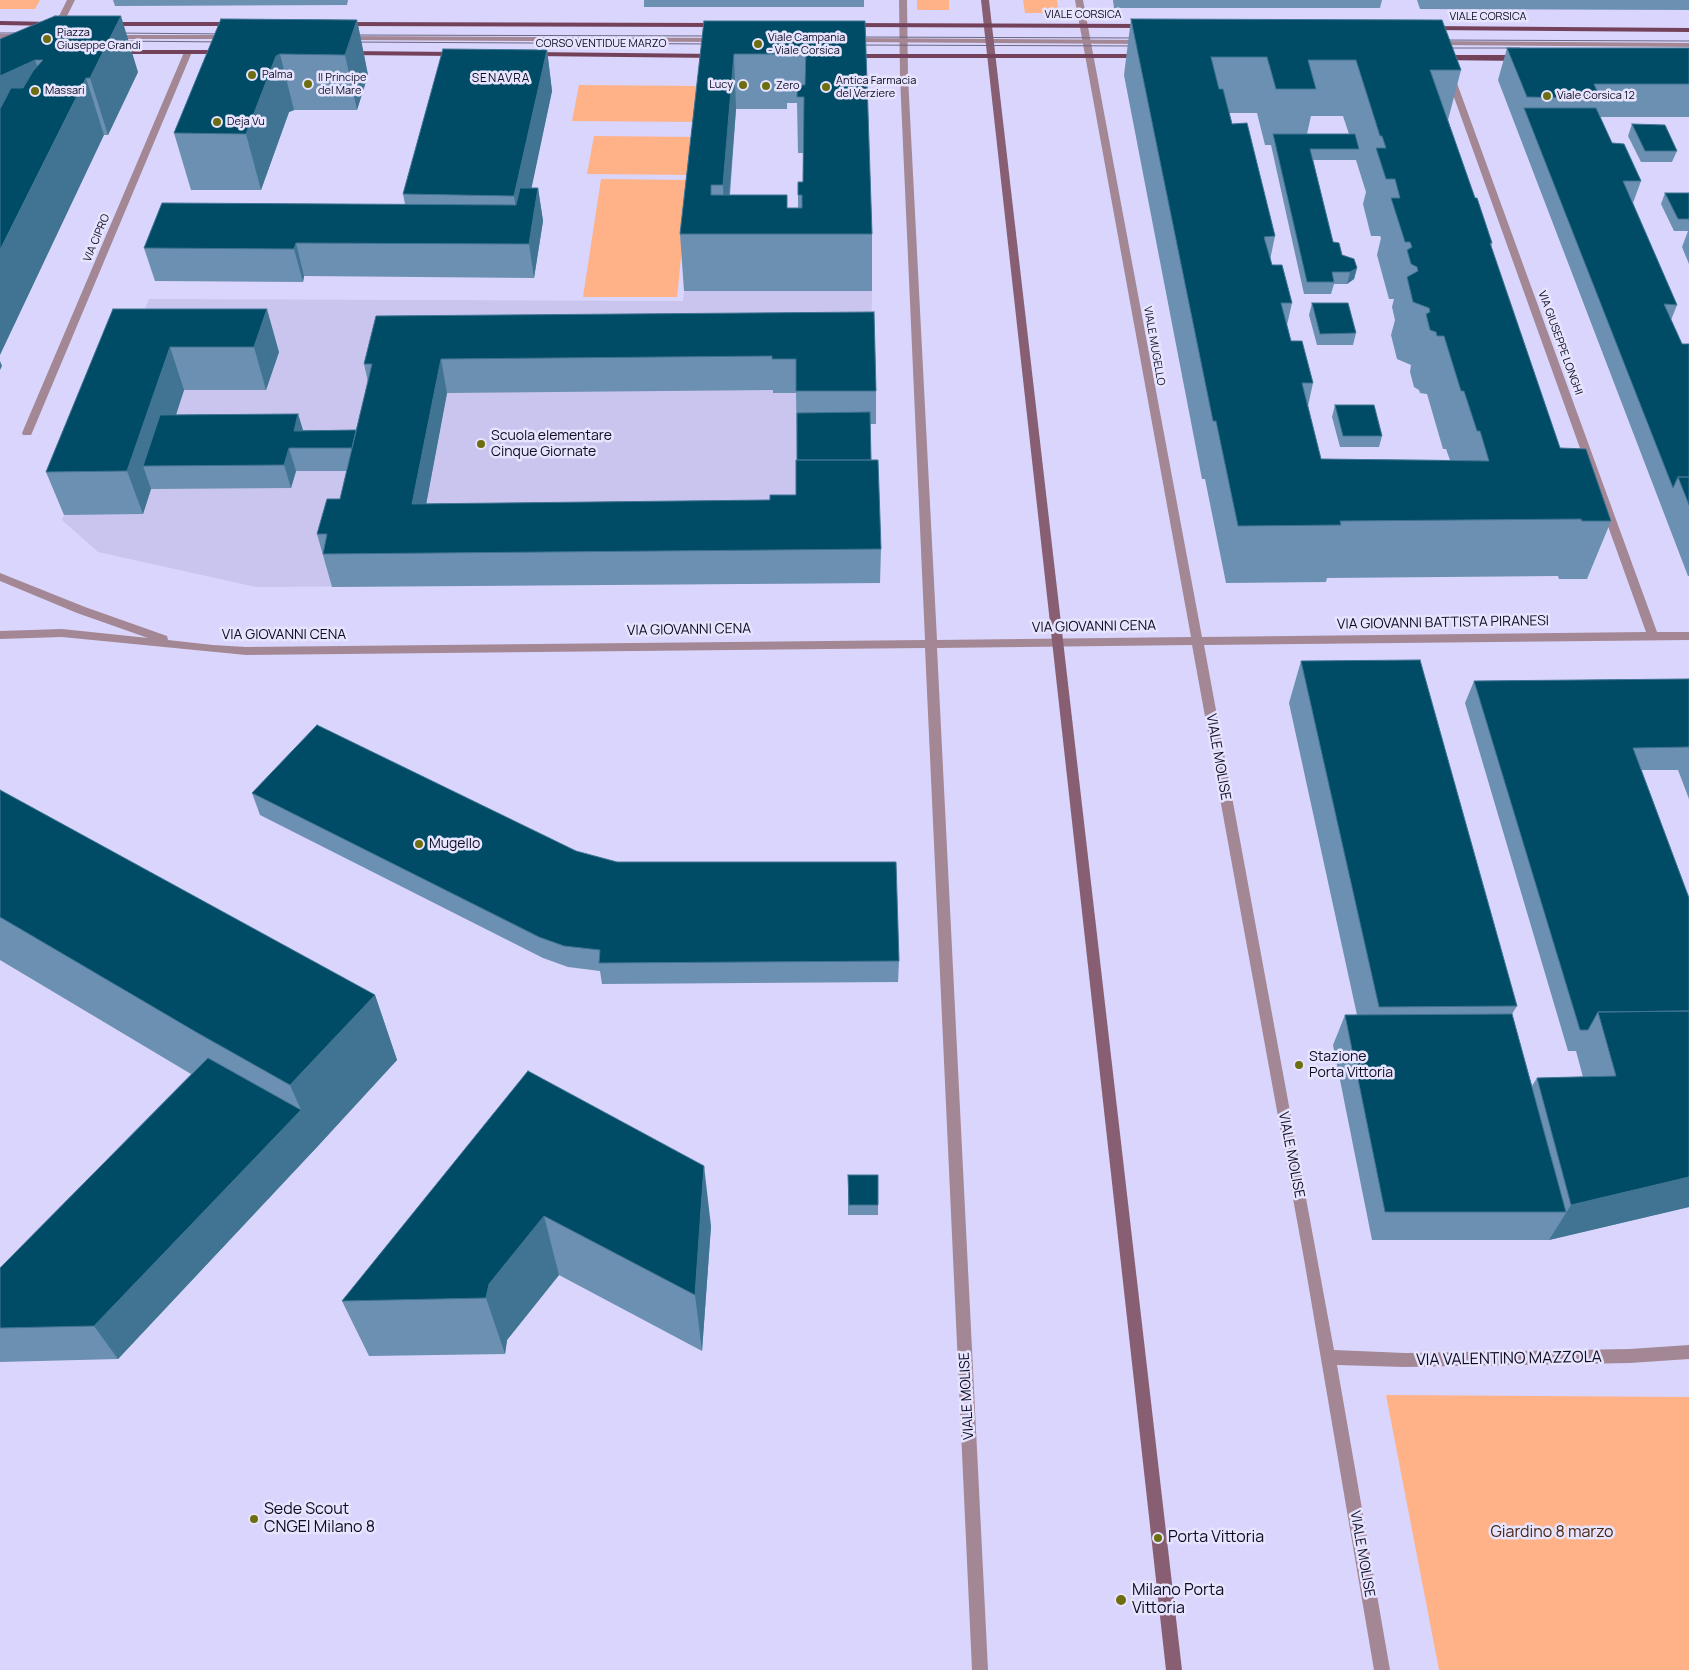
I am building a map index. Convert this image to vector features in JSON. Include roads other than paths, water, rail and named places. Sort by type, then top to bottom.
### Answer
[{"type":"main road","points":[[985,0],[1174,1670]]},
{"type":"main road","points":[[0,23],[68,24]]},
{"type":"main road","points":[[97,24],[246,24]]},
{"type":"main road","name":"CORSO VENTIDUE MARZO","points":[[335,24],[730,25]]},
{"type":"main road","points":[[838,25],[988,25]]},
{"type":"main road","name":"VIALE CORSICA","points":[[988,25],[1156,26]]},
{"type":"main road","name":"VIALE CORSICA","points":[[1424,28],[1689,30]]},
{"type":"main road","points":[[108,52],[237,53]]},
{"type":"main road","points":[[336,53],[464,54]]},
{"type":"main road","name":"CORSO VENTIDUE MARZO","points":[[523,54],[730,56]]},
{"type":"main road","points":[[839,56],[1148,56]]},
{"type":"main road","points":[[1439,58],[1532,58]]},
{"type":"street","points":[[59,24],[71,0]]},
{"type":"street","points":[[903,0],[903,57],[930,643]]},
{"type":"street","name":"VIALE MUGELLO","points":[[1079,0],[1196,640]]},
{"type":"street","points":[[0,36],[34,36]]},
{"type":"street","points":[[103,36],[242,37]]},
{"type":"street","name":"CORSO VENTIDUE MARZO","points":[[331,38],[727,40]]},
{"type":"street","points":[[841,40],[903,40]]},
{"type":"street","name":"VIALE CORSICA","points":[[903,40],[1156,42]]},
{"type":"street","name":"VIALE CORSICA","points":[[1421,43],[1689,45]]},
{"type":"street","name":"VIA CIPRO","points":[[27,433],[188,52]]},
{"type":"street","name":"VIA GIUSEPPE LONGHI","points":[[1439,58],[1653,636]]},
{"type":"street","name":"VIA GIOVANNI CENA","points":[[0,577],[81,610],[182,646]]},
{"type":"street","name":"VIA GIOVANNI CENA","points":[[0,635],[62,633],[238,651],[1196,640]]},
{"type":"street","name":"VIA GIOVANNI BATTISTA PIRANESI","points":[[1196,640],[1689,636]]},
{"type":"street","name":"VIALE MOLISE","points":[[1196,640],[1328,1357],[1382,1670]]},
{"type":"street","name":"VIALE MOLISE","points":[[930,643],[980,1670]]},
{"type":"street","name":"VIA VALENTINO MAZZOLA","points":[[1328,1357],[1405,1360],[1630,1356],[1689,1352]]},
{"type":"tram line","points":[[0,33],[30,33]]},
{"type":"tram line","points":[[112,33],[230,34]]},
{"type":"tram line","points":[[345,35],[715,36]]},
{"type":"tram line","points":[[852,37],[1142,38]]},
{"type":"tram line","points":[[1435,40],[1689,41]]},
{"type":"tram line","points":[[115,41],[225,42]]},
{"type":"tram line","points":[[347,42],[715,44]]},
{"type":"tram line","points":[[852,45],[1142,46]]},
{"type":"tram line","points":[[1440,48],[1520,48]]},
{"type":"place","name":"Piazza Giuseppe Grandi","points":[[47,39]]},
{"type":"place","name":"Viale Campania - Viale Corsica","points":[[758,44]]},
{"type":"place","name":"Palma","points":[[252,75]]},
{"type":"place","name":"Il Principe del Mare","points":[[308,84]]},
{"type":"place","name":"Lucy","points":[[743,85]]},
{"type":"place","name":"Zero","points":[[766,86]]},
{"type":"place","name":"Antica Farmacia del Verziere","points":[[826,87]]},
{"type":"place","name":"Massari","points":[[35,91]]},
{"type":"place","name":"Viale Corsica 12","points":[[1547,96]]},
{"type":"place","name":"Deja Vu","points":[[217,122]]},
{"type":"place","name":"Scuola elementare Cinque Giornate","points":[[481,444]]},
{"type":"place","name":"Mugello","points":[[419,844]]},
{"type":"place","name":"Stazione Porta Vittoria","points":[[1299,1065]]},
{"type":"place","name":"Sede Scout CNGEI Milano 8","points":[[254,1519]]},
{"type":"place","name":"Porta Vittoria","points":[[1158,1538]]},
{"type":"place","name":"Milano Porta Vittoria","points":[[1121,1600]]},
{"type":"district","name":"SENAVRA","points":[[501,79]]},
{"type":"park label","name":"Giardino 8 marzo","points":[[1552,1533]]}]
